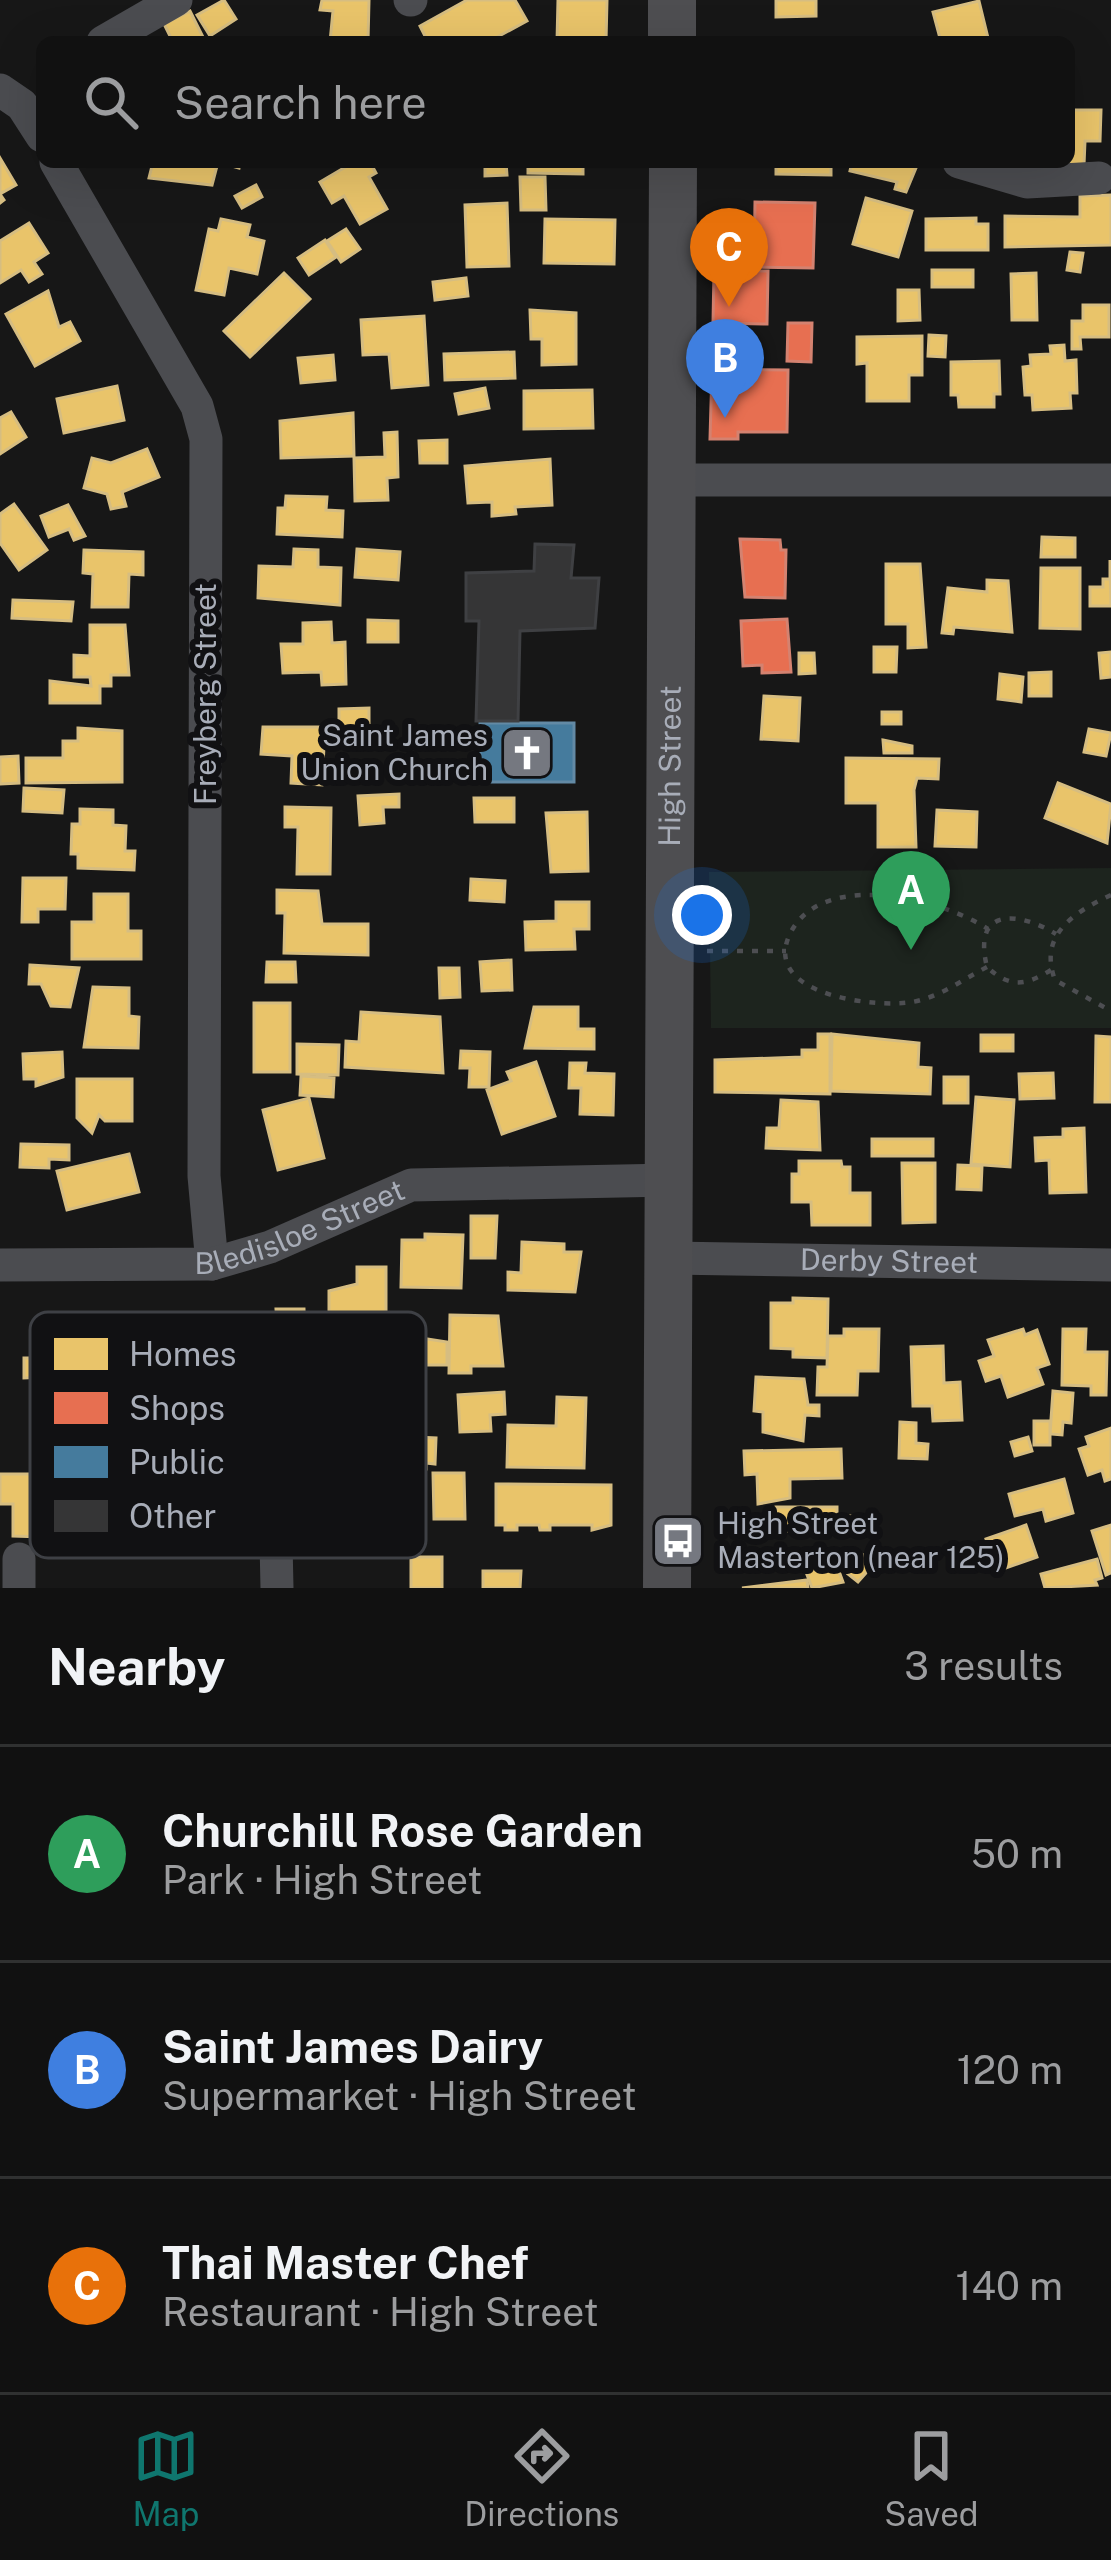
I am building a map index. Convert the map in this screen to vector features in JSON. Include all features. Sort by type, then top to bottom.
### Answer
[{"type":"highway","points":[[672,0],[672,36]]},
{"type":"highway","name":"High Street","points":[[667,1588],[673,168]]},
{"type":"street","points":[[114,36],[176,0]]},
{"type":"street","points":[[36,80],[6,93],[36,129]]},
{"type":"street","name":"Freyberg Street","points":[[59,168],[196,406],[206,439],[204,1176],[212,1264]]},
{"type":"street","points":[[979,168],[1027,182],[1100,178]]},
{"type":"street","points":[[675,480],[1111,480]]},
{"type":"street","name":"Bledisloe Street","points":[[0,1265],[212,1264],[270,1247],[411,1185],[671,1180]]},
{"type":"street","name":"Derby Street","points":[[670,1258],[1111,1264]]},
{"type":"street","points":[[276,1558],[277,1588]]},
{"type":"path","points":[[986,967],[940,994],[883,1004],[822,993],[798,979],[786,951],[789,935],[803,917],[832,903],[882,893],[958,909],[988,928]]},
{"type":"path","points":[[1111,895],[1072,917],[1056,934],[1048,959],[1071,992],[1111,1011]]},
{"type":"path","points":[[988,928],[1003,917],[1021,915],[1056,934]]},
{"type":"path","points":[[986,967],[988,928]]},
{"type":"path","points":[[670,950],[786,951]]},
{"type":"path","points":[[986,967],[1004,982],[1029,984],[1052,970]]},
{"type":"shaded area","points":[[1111,868],[1111,1028],[711,1028],[709,872]]},
{"type":"building: Homes","points":[[224,0],[236,19],[210,36],[197,15]]},
{"type":"building: Homes","points":[[322,0],[369,0],[368,36],[331,36],[333,11],[320,10]]},
{"type":"building: Homes","points":[[467,0],[515,0],[527,21],[499,36],[425,36],[420,26]]},
{"type":"building: Homes","points":[[558,0],[607,0],[606,36],[557,36]]},
{"type":"building: Homes","points":[[776,0],[816,0],[816,16],[776,17]]},
{"type":"building: Homes","points":[[979,1],[988,36],[939,36],[933,12]]},
{"type":"building: Homes","points":[[190,11],[202,36],[170,36],[164,24]]},
{"type":"building: Homes","points":[[1075,110],[1101,110],[1100,141],[1085,141],[1084,165],[1075,165]]},
{"type":"building: Homes","points":[[0,158],[16,185],[0,194]]},
{"type":"building: Homes","points":[[152,168],[216,168],[212,185],[149,178]]},
{"type":"building: Homes","points":[[344,168],[373,168],[376,173],[369,177],[387,209],[360,224],[344,196],[332,203],[320,182]]},
{"type":"building: Homes","points":[[485,168],[506,168],[507,175],[485,176]]},
{"type":"building: Homes","points":[[528,168],[583,168],[583,174],[528,173]]},
{"type":"building: Homes","points":[[776,168],[831,168],[831,175],[776,174]]},
{"type":"building: Homes","points":[[916,168],[906,192],[895,189],[897,182],[850,171]]},
{"type":"building: Homes","points":[[520,177],[545,177],[546,210],[521,210]]},
{"type":"building: Homes","points":[[256,185],[262,197],[242,208],[235,196]]},
{"type":"building: Homes","points":[[1111,195],[1111,245],[1005,247],[1005,216],[1080,217],[1080,196]]},
{"type":"building: Homes","points":[[866,198],[912,211],[898,257],[853,244]]},
{"type":"building: Homes","points":[[507,203],[509,266],[467,267],[465,205]]},
{"type":"building: Homes","points":[[976,218],[976,224],[988,224],[988,250],[926,250],[926,219]]},
{"type":"building: Homes","points":[[221,219],[250,225],[247,237],[264,241],[257,274],[229,268],[224,295],[196,290],[209,229],[218,231]]},
{"type":"building: Homes","points":[[545,219],[615,220],[614,264],[544,263]]},
{"type":"building: Homes","points":[[29,223],[48,253],[34,262],[42,274],[29,282],[21,270],[0,283],[0,241]]},
{"type":"building: Homes","points":[[346,229],[360,249],[341,262],[327,241]]},
{"type":"building: Homes","points":[[325,240],[336,257],[309,275],[298,258]]},
{"type":"building: Homes","points":[[1070,252],[1083,253],[1080,272],[1067,270]]},
{"type":"building: Homes","points":[[932,270],[973,270],[973,287],[932,287]]},
{"type":"building: Homes","points":[[284,273],[310,299],[250,357],[224,331]]},
{"type":"building: Homes","points":[[1036,273],[1037,320],[1012,320],[1011,274]]},
{"type":"building: Homes","points":[[466,278],[468,296],[435,300],[433,282]]},
{"type":"building: Homes","points":[[898,290],[919,290],[920,320],[898,321]]},
{"type":"building: Homes","points":[[48,291],[59,327],[70,322],[80,341],[35,366],[6,314]]},
{"type":"building: Homes","points":[[1083,305],[1109,305],[1109,337],[1080,337],[1081,349],[1072,349],[1072,321],[1083,321]]},
{"type":"building: Homes","points":[[530,310],[576,313],[576,364],[542,365],[542,339],[531,339]]},
{"type":"building: Homes","points":[[424,316],[428,385],[392,388],[389,354],[363,355],[361,320]]},
{"type":"building: Homes","points":[[929,335],[946,336],[945,357],[928,356]]},
{"type":"building: Homes","points":[[922,336],[922,375],[909,375],[909,401],[867,401],[867,363],[857,364],[857,337]]},
{"type":"building: Homes","points":[[1064,345],[1065,361],[1076,360],[1077,393],[1070,393],[1071,408],[1033,410],[1032,395],[1025,395],[1023,367],[1031,366],[1030,355],[1051,354],[1050,346]]},
{"type":"building: Homes","points":[[514,352],[515,378],[445,380],[444,354]]},
{"type":"building: Homes","points":[[333,355],[335,380],[301,383],[298,358]]},
{"type":"building: Homes","points":[[999,361],[1000,394],[994,394],[994,407],[959,407],[958,395],[951,395],[951,362]]},
{"type":"building: Homes","points":[[117,386],[124,420],[64,433],[57,399]]},
{"type":"building: Homes","points":[[485,388],[489,408],[459,414],[455,394]]},
{"type":"building: Homes","points":[[592,390],[593,428],[524,429],[524,391]]},
{"type":"building: Homes","points":[[11,412],[26,437],[0,454],[0,418]]},
{"type":"building: Homes","points":[[353,413],[354,456],[281,458],[280,421]]},
{"type":"building: Homes","points":[[397,432],[398,477],[387,478],[388,500],[355,501],[354,458],[385,457],[384,433]]},
{"type":"building: Homes","points":[[447,440],[447,463],[420,463],[419,441]]},
{"type":"building: Homes","points":[[147,449],[159,477],[122,492],[126,506],[111,509],[107,494],[84,488],[92,458],[111,463]]},
{"type":"building: Homes","points":[[550,459],[552,505],[515,507],[516,514],[492,516],[492,502],[468,503],[465,466]]},
{"type":"building: Homes","points":[[286,496],[327,497],[326,510],[343,511],[342,537],[277,534],[278,508],[285,508]]},
{"type":"building: Homes","points":[[14,504],[47,550],[19,570],[0,543],[0,514]]},
{"type":"building: Homes","points":[[68,505],[85,536],[74,540],[69,529],[49,537],[41,516]]},
{"type":"building: Homes","points":[[1042,537],[1075,538],[1075,557],[1041,557]]},
{"type":"building: Homes","points":[[294,549],[318,550],[318,567],[341,568],[340,605],[258,598],[259,566],[293,567]]},
{"type":"building: Homes","points":[[357,549],[400,552],[398,580],[355,577]]},
{"type":"building: Homes","points":[[84,550],[143,552],[143,575],[129,574],[128,607],[92,607],[93,574],[83,573]]},
{"type":"building: Homes","points":[[1110,560],[1111,606],[1090,606],[1090,587],[1103,587],[1103,579],[1110,579]]},
{"type":"building: Homes","points":[[886,564],[920,564],[926,647],[908,648],[908,624],[886,624]]},
{"type":"building: Homes","points":[[1041,568],[1080,568],[1080,629],[1040,628]]},
{"type":"building: Homes","points":[[987,580],[1008,581],[1012,632],[954,627],[953,634],[942,633],[948,588],[987,592]]},
{"type":"building: Homes","points":[[13,600],[73,602],[71,621],[12,618]]},
{"type":"building: Homes","points":[[368,620],[398,621],[398,642],[368,642]]},
{"type":"building: Homes","points":[[331,622],[332,643],[345,642],[346,684],[322,685],[321,672],[283,673],[281,644],[303,644],[303,623]]},
{"type":"building: Homes","points":[[90,625],[125,625],[129,675],[111,675],[111,686],[100,686],[100,703],[50,703],[50,681],[91,686],[90,677],[74,677],[74,655],[90,656]]},
{"type":"building: Homes","points":[[874,647],[897,647],[896,672],[874,672]]},
{"type":"building: Homes","points":[[1111,652],[1111,677],[1101,678],[1099,653]]},
{"type":"building: Homes","points":[[799,653],[814,653],[815,673],[799,674]]},
{"type":"building: Homes","points":[[1051,672],[1051,696],[1029,696],[1029,673]]},
{"type":"building: Homes","points":[[1000,674],[1023,677],[1021,702],[998,699]]},
{"type":"building: Homes","points":[[764,696],[800,698],[798,741],[761,739]]},
{"type":"building: Homes","points":[[369,708],[369,735],[339,735],[339,709]]},
{"type":"building: Homes","points":[[882,712],[901,712],[901,724],[882,724]]},
{"type":"building: Homes","points":[[263,727],[325,727],[322,785],[291,783],[292,756],[261,754]]},
{"type":"building: Homes","points":[[78,728],[122,731],[122,782],[26,783],[26,758],[63,758],[63,741],[78,741]]},
{"type":"building: Homes","points":[[1089,729],[1111,733],[1106,756],[1084,752]]},
{"type":"building: Homes","points":[[883,740],[912,746],[912,753],[884,753]]},
{"type":"building: Homes","points":[[18,756],[19,783],[0,784],[0,757]]},
{"type":"building: Homes","points":[[846,758],[939,759],[938,779],[917,778],[916,847],[878,847],[878,803],[846,803]]},
{"type":"building: Homes","points":[[1058,783],[1111,804],[1107,843],[1045,818]]},
{"type":"building: Homes","points":[[24,788],[64,790],[62,813],[23,811]]},
{"type":"building: Homes","points":[[399,794],[399,807],[383,807],[384,823],[360,825],[358,796]]},
{"type":"building: Homes","points":[[474,798],[514,798],[514,822],[475,822]]},
{"type":"building: Homes","points":[[285,807],[331,808],[330,874],[297,874],[298,827],[285,827]]},
{"type":"building: Homes","points":[[80,809],[113,810],[113,825],[126,826],[125,851],[135,851],[134,870],[78,868],[78,854],[71,854],[72,824],[80,824]]},
{"type":"building: Homes","points":[[937,810],[977,812],[976,847],[935,846]]},
{"type":"building: Homes","points":[[587,812],[588,871],[551,872],[546,813]]},
{"type":"building: Homes","points":[[23,878],[66,878],[65,909],[38,909],[38,922],[22,922]]},
{"type":"building: Homes","points":[[471,879],[505,881],[504,902],[470,900]]},
{"type":"building: Homes","points":[[277,890],[318,891],[322,924],[368,924],[368,955],[284,953],[285,913],[277,913]]},
{"type":"building: Homes","points":[[94,894],[128,894],[128,931],[141,931],[141,959],[72,959],[72,922],[94,922]]},
{"type":"building: Homes","points":[[556,902],[589,902],[589,929],[574,929],[575,949],[526,950],[525,922],[556,921]]},
{"type":"building: Homes","points":[[511,960],[512,990],[482,991],[480,962]]},
{"type":"building: Homes","points":[[267,962],[295,962],[296,982],[266,982]]},
{"type":"building: Homes","points":[[30,965],[79,968],[70,1007],[51,1006],[41,984],[29,984]]},
{"type":"building: Homes","points":[[439,968],[459,968],[460,997],[440,998]]},
{"type":"building: Homes","points":[[93,987],[129,988],[129,1016],[139,1017],[138,1048],[84,1047]]},
{"type":"building: Homes","points":[[254,1003],[290,1003],[290,1072],[254,1072]]},
{"type":"building: Homes","points":[[534,1007],[578,1007],[578,1029],[594,1029],[594,1049],[525,1048]]},
{"type":"building: Homes","points":[[361,1012],[440,1017],[443,1073],[345,1067],[346,1041],[359,1042]]},
{"type":"building: Homes","points":[[818,1034],[830,1034],[830,1094],[715,1092],[715,1060],[802,1057],[802,1050],[818,1050]]},
{"type":"building: Homes","points":[[832,1034],[919,1043],[918,1067],[931,1068],[930,1094],[831,1091]]},
{"type":"building: Homes","points":[[981,1035],[1013,1035],[1013,1051],[981,1051]]},
{"type":"building: Homes","points":[[1096,1036],[1111,1037],[1111,1102],[1095,1102]]},
{"type":"building: Homes","points":[[297,1044],[339,1045],[338,1075],[297,1074]]},
{"type":"building: Homes","points":[[461,1051],[490,1052],[489,1087],[469,1087],[470,1068],[460,1068]]},
{"type":"building: Homes","points":[[62,1052],[63,1077],[36,1086],[36,1079],[24,1079],[23,1054]]},
{"type":"building: Homes","points":[[536,1062],[555,1116],[502,1134],[487,1090],[511,1081],[507,1072]]},
{"type":"building: Homes","points":[[570,1063],[586,1063],[585,1073],[614,1074],[613,1115],[580,1114],[581,1088],[569,1088]]},
{"type":"building: Homes","points":[[1053,1073],[1054,1098],[1020,1099],[1019,1074]]},
{"type":"building: Homes","points":[[301,1076],[334,1078],[333,1097],[300,1095]]},
{"type":"building: Homes","points":[[944,1077],[968,1077],[968,1103],[944,1103]]},
{"type":"building: Homes","points":[[77,1079],[132,1079],[132,1121],[105,1121],[99,1115],[92,1133],[77,1118]]},
{"type":"building: Homes","points":[[976,1097],[1014,1100],[1010,1167],[971,1164]]},
{"type":"building: Homes","points":[[309,1098],[324,1158],[278,1170],[263,1110]]},
{"type":"building: Homes","points":[[781,1100],[818,1102],[820,1150],[766,1148],[767,1128],[779,1128]]},
{"type":"building: Homes","points":[[1084,1128],[1086,1192],[1050,1193],[1049,1160],[1036,1161],[1035,1138],[1063,1137],[1063,1129]]},
{"type":"building: Homes","points":[[872,1139],[933,1139],[933,1156],[872,1156]]},
{"type":"building: Homes","points":[[21,1144],[69,1145],[69,1160],[49,1159],[49,1168],[20,1167]]},
{"type":"building: Homes","points":[[129,1154],[139,1192],[67,1210],[57,1171]]},
{"type":"building: Homes","points":[[799,1161],[841,1161],[842,1167],[850,1167],[850,1193],[870,1193],[870,1225],[812,1225],[811,1202],[792,1202],[792,1174],[799,1174]]},
{"type":"building: Homes","points":[[902,1163],[935,1163],[935,1222],[903,1223]]},
{"type":"building: Homes","points":[[958,1165],[982,1166],[981,1190],[957,1189]]},
{"type":"building: Homes","points":[[471,1216],[497,1216],[495,1258],[471,1258]]},
{"type":"building: Homes","points":[[425,1234],[463,1235],[461,1288],[401,1287],[402,1240],[425,1240]]},
{"type":"building: Homes","points":[[522,1242],[564,1244],[564,1252],[581,1252],[575,1292],[508,1290],[508,1272],[521,1273]]},
{"type":"building: Homes","points":[[357,1267],[386,1267],[386,1312],[329,1312],[329,1291],[357,1284]]},
{"type":"building: Homes","points":[[793,1298],[828,1299],[827,1358],[793,1357],[793,1349],[771,1348],[771,1303],[793,1303]]},
{"type":"building: Homes","points":[[450,1315],[498,1316],[503,1366],[471,1366],[471,1373],[449,1373]]},
{"type":"building: Homes","points":[[844,1329],[879,1329],[878,1371],[858,1371],[857,1395],[817,1395],[818,1367],[827,1367],[828,1336],[844,1336]]},
{"type":"building: Homes","points":[[1023,1329],[1025,1335],[1037,1330],[1049,1364],[1037,1368],[1043,1384],[1008,1397],[1001,1376],[986,1381],[979,1361],[994,1356],[988,1340]]},
{"type":"building: Homes","points":[[1063,1329],[1086,1329],[1085,1352],[1107,1352],[1106,1395],[1091,1395],[1091,1386],[1062,1385]]},
{"type":"building: Homes","points":[[426,1339],[447,1342],[447,1365],[426,1365]]},
{"type":"building: Homes","points":[[943,1346],[944,1383],[960,1382],[962,1420],[933,1421],[932,1406],[913,1406],[911,1347]]},
{"type":"building: Homes","points":[[24,1358],[30,1358],[30,1378],[24,1378]]},
{"type":"building: Homes","points":[[756,1377],[804,1379],[808,1405],[819,1405],[819,1416],[805,1415],[803,1441],[763,1432],[763,1412],[754,1411]]},
{"type":"building: Homes","points":[[1053,1391],[1073,1393],[1071,1423],[1063,1422],[1062,1435],[1050,1434]]},
{"type":"building: Homes","points":[[504,1392],[505,1414],[490,1415],[491,1431],[460,1432],[458,1395]]},
{"type":"building: Homes","points":[[557,1397],[586,1398],[584,1468],[507,1467],[508,1425],[556,1426]]},
{"type":"building: Homes","points":[[1034,1421],[1050,1421],[1050,1445],[1034,1445]]},
{"type":"building: Homes","points":[[900,1422],[916,1423],[916,1443],[928,1444],[927,1459],[899,1458]]},
{"type":"building: Homes","points":[[1111,1428],[1111,1479],[1105,1481],[1102,1470],[1088,1475],[1079,1449],[1089,1446],[1086,1437]]},
{"type":"building: Homes","points":[[1028,1437],[1032,1451],[1015,1456],[1011,1442]]},
{"type":"building: Homes","points":[[426,1438],[436,1438],[435,1464],[426,1463]]},
{"type":"building: Homes","points":[[841,1449],[842,1478],[790,1479],[790,1498],[758,1504],[757,1474],[745,1475],[744,1451]]},
{"type":"building: Homes","points":[[433,1473],[464,1473],[465,1519],[434,1519]]},
{"type":"building: Homes","points":[[0,1474],[30,1474],[30,1537],[13,1536],[13,1504],[0,1504]]},
{"type":"building: Homes","points":[[1064,1479],[1073,1513],[1046,1521],[1043,1509],[1015,1516],[1009,1494]]},
{"type":"building: Homes","points":[[496,1484],[611,1485],[611,1525],[592,1530],[592,1525],[550,1525],[550,1530],[540,1530],[539,1525],[517,1525],[517,1530],[505,1530],[505,1525],[496,1525]]},
{"type":"building: Homes","points":[[776,1507],[837,1507],[837,1516],[856,1516],[856,1532],[776,1531]]},
{"type":"building: Homes","points":[[1026,1525],[1037,1557],[997,1571],[986,1539]]},
{"type":"building: Homes","points":[[1111,1525],[1111,1573],[1106,1575],[1092,1531]]},
{"type":"building: Homes","points":[[863,1555],[874,1564],[858,1582],[848,1574]]},
{"type":"building: Homes","points":[[442,1557],[442,1588],[411,1588],[411,1558]]},
{"type":"building: Homes","points":[[1097,1559],[1102,1578],[1095,1580],[1097,1585],[1045,1588],[1041,1574]]},
{"type":"building: Homes","points":[[813,1560],[816,1570],[836,1563],[843,1582],[812,1588],[803,1564]]},
{"type":"building: Homes","points":[[483,1571],[521,1571],[520,1588],[483,1588]]},
{"type":"building: Homes","points":[[807,1580],[808,1588],[742,1588]]},
{"type":"building: Shops","points":[[755,202],[815,203],[813,268],[754,267]]},
{"type":"building: Shops","points":[[714,270],[768,271],[767,324],[713,323]]},
{"type":"building: Shops","points":[[788,323],[812,323],[811,362],[787,361]]},
{"type":"building: Shops","points":[[712,369],[788,370],[787,432],[738,432],[738,439],[710,439]]},
{"type":"building: Shops","points":[[740,539],[780,540],[781,550],[786,550],[785,598],[745,597]]},
{"type":"building: Shops","points":[[787,619],[791,672],[762,673],[762,665],[743,666],[741,621]]},
{"type":"building: Public","name":"Saint James Union Church","points":[[480,723],[574,723],[574,782],[480,782]]},
{"type":"building: Other","points":[[535,544],[574,545],[571,578],[599,578],[595,628],[520,631],[518,721],[476,721],[479,621],[466,621],[466,573],[534,571]]},
{"type":"place","name":"Thai Master Chef","points":[[729,307]]},
{"type":"place","name":"Saint James Dairy","points":[[725,418]]},
{"type":"place","name":"Saint James Union Church","points":[[527,753]]},
{"type":"place","name":"Churchill Rose Garden","points":[[911,950]]},
{"type":"place","name":"High Street Masterton (near 125)","points":[[678,1541]]}]
